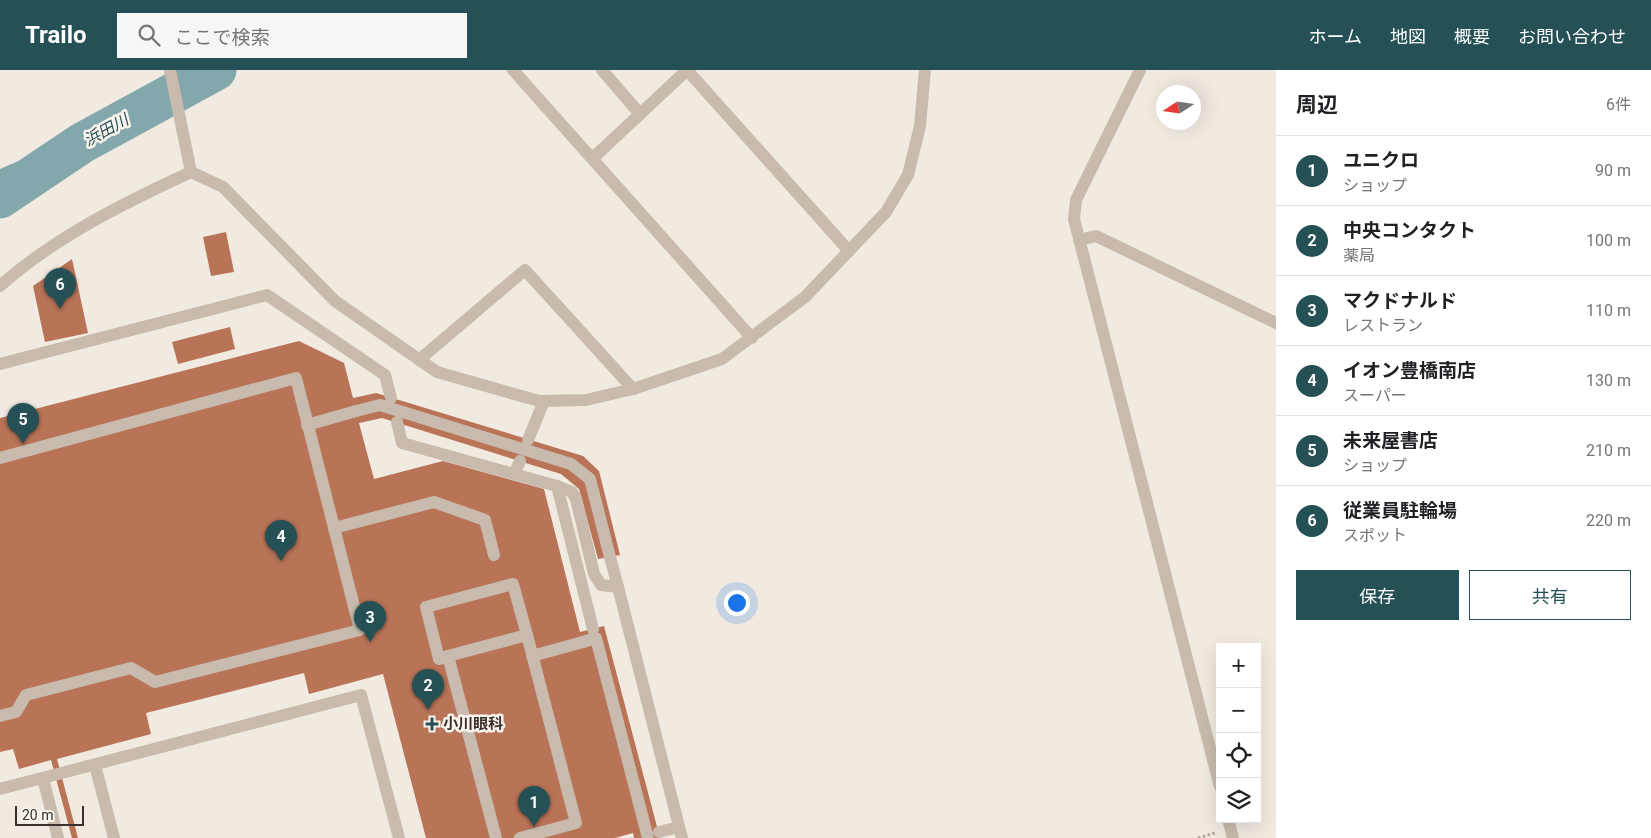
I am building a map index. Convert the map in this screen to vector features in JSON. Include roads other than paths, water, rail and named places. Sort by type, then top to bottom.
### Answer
[{"type":"street","points":[[170,70],[189,166],[224,187],[335,302],[436,372],[544,400],[586,400],[633,389],[722,358],[805,298],[886,212],[908,175],[920,126],[925,70]]},
{"type":"street","points":[[513,70],[752,338]]},
{"type":"street","points":[[602,70],[640,114]]},
{"type":"street","points":[[592,158],[687,70],[849,251]]},
{"type":"street","points":[[1140,70],[1076,200],[1074,219],[1218,778]]},
{"type":"street","points":[[0,286],[16,272],[115,207],[189,166]]},
{"type":"street","points":[[1079,240],[1096,236],[1276,323]]},
{"type":"street","points":[[419,360],[525,270],[633,389]]},
{"type":"street","points":[[0,364],[267,295],[385,375],[391,398]]},
{"type":"street","points":[[0,458],[296,378],[360,630],[154,682],[131,668],[26,696],[16,712],[0,716]]},
{"type":"street","points":[[528,440],[544,400]]},
{"type":"street","points":[[308,425],[380,405],[571,464],[590,479],[681,832],[653,835],[596,638],[532,656]]},
{"type":"street","points":[[397,422],[402,443],[557,486],[572,492],[576,499],[594,574],[601,585],[618,587]]},
{"type":"street","points":[[514,474],[520,461]]},
{"type":"street","points":[[557,486],[593,629]]},
{"type":"street","points":[[334,528],[434,502],[485,520],[494,555]]},
{"type":"street","points":[[520,838],[576,823],[527,635],[513,584],[426,607],[440,658],[527,635]]},
{"type":"street","points":[[448,656],[496,838]]},
{"type":"street","points":[[0,789],[361,695],[399,838]]},
{"type":"street","points":[[95,765],[114,838]]},
{"type":"street","points":[[43,778],[58,838]]},
{"type":"street","points":[[1229,823],[1233,838]]},
{"type":"water","points":[[21,160],[40,186],[0,218],[0,169]]},
{"type":"waterway","name":"浜田川","points":[[0,198],[82,143],[216,70]]},
{"type":"place","name":"従業員駐輪場","points":[[60,309]]},
{"type":"place","name":"未来屋書店","points":[[23,444]]},
{"type":"place","name":"イオン豊橋南店","points":[[281,561]]},
{"type":"place","name":"マクドナルド","points":[[370,642]]},
{"type":"place","name":"中央コンタクト","points":[[428,710]]},
{"type":"place","name":"小川眼科","points":[[432,724]]},
{"type":"place","name":"ユニクロ","points":[[534,827]]}]
